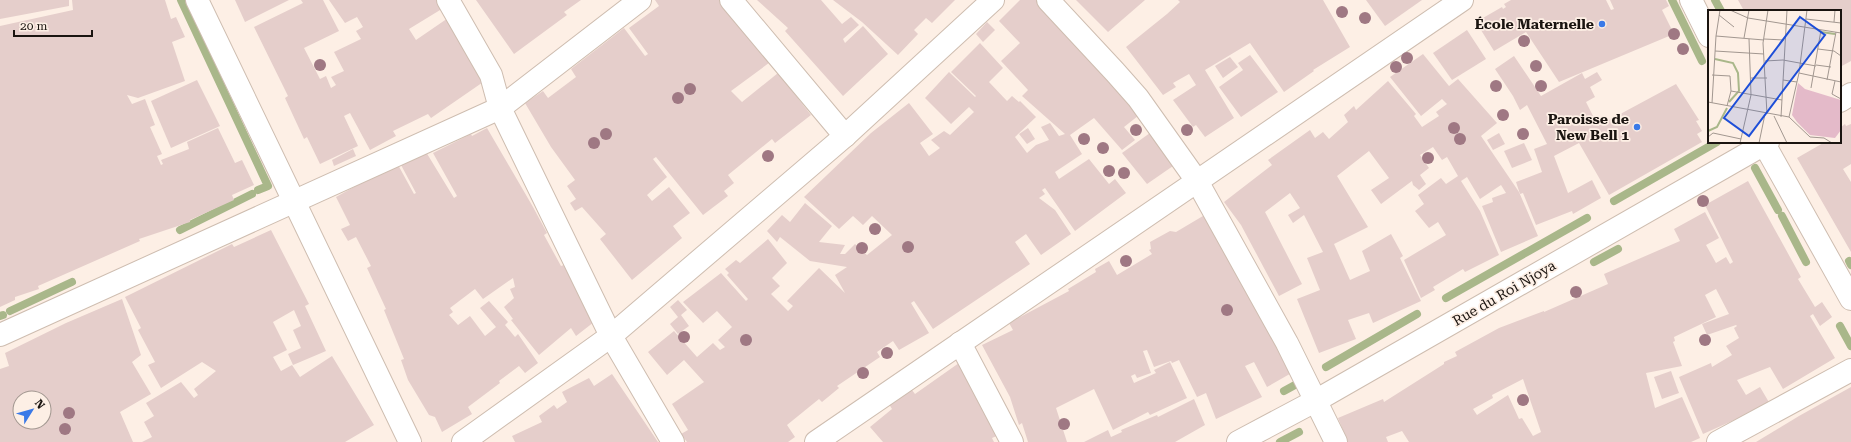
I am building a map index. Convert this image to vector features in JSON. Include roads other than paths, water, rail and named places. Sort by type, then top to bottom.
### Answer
[{"type":"street","points":[[197,0],[408,441]]},
{"type":"street","points":[[448,0],[491,75],[500,108],[611,336],[673,442]]},
{"type":"street","points":[[0,335],[500,108],[640,0]]},
{"type":"street","points":[[731,0],[845,136]]},
{"type":"street","points":[[463,442],[611,336],[845,136],[993,0]]},
{"type":"street","points":[[1048,0],[1133,93],[1197,181],[1261,294],[1317,400],[1336,442]]},
{"type":"street","points":[[1691,0],[1708,34]]},
{"type":"street","points":[[816,442],[1197,181],[1451,3]]},
{"type":"street","points":[[1841,100],[1851,94]]},
{"type":"street","points":[[1765,143],[1851,299]]},
{"type":"street","name":"Rue du Roi Njoya","points":[[1238,442],[1317,400],[1765,143]]},
{"type":"street","points":[[960,343],[1012,442]]},
{"type":"street","points":[[1718,442],[1851,370]]},
{"type":"waterway","points":[[181,0],[268,186],[258,190]]},
{"type":"waterway","points":[[1672,0],[1702,61]]},
{"type":"waterway","points":[[1715,0],[1720,10]]},
{"type":"waterway","points":[[1614,201],[1715,143]]},
{"type":"waterway","points":[[1755,168],[1778,210]]},
{"type":"waterway","points":[[180,230],[252,194]]},
{"type":"waterway","points":[[1782,216],[1806,262]]},
{"type":"waterway","points":[[1446,298],[1587,218]]},
{"type":"waterway","points":[[1594,262],[1618,249]]},
{"type":"waterway","points":[[1849,261],[1851,265]]},
{"type":"waterway","points":[[10,311],[72,282]]},
{"type":"waterway","points":[[1326,367],[1417,314]]},
{"type":"waterway","points":[[1840,326],[1851,346]]},
{"type":"waterway","points":[[1284,391],[1304,380]]},
{"type":"waterway","points":[[1280,442],[1299,432]]},
{"type":"place","name":"École Maternelle","points":[[1602,24]]},
{"type":"place","name":"Paroisse de New Bell 1","points":[[1637,127]]}]
